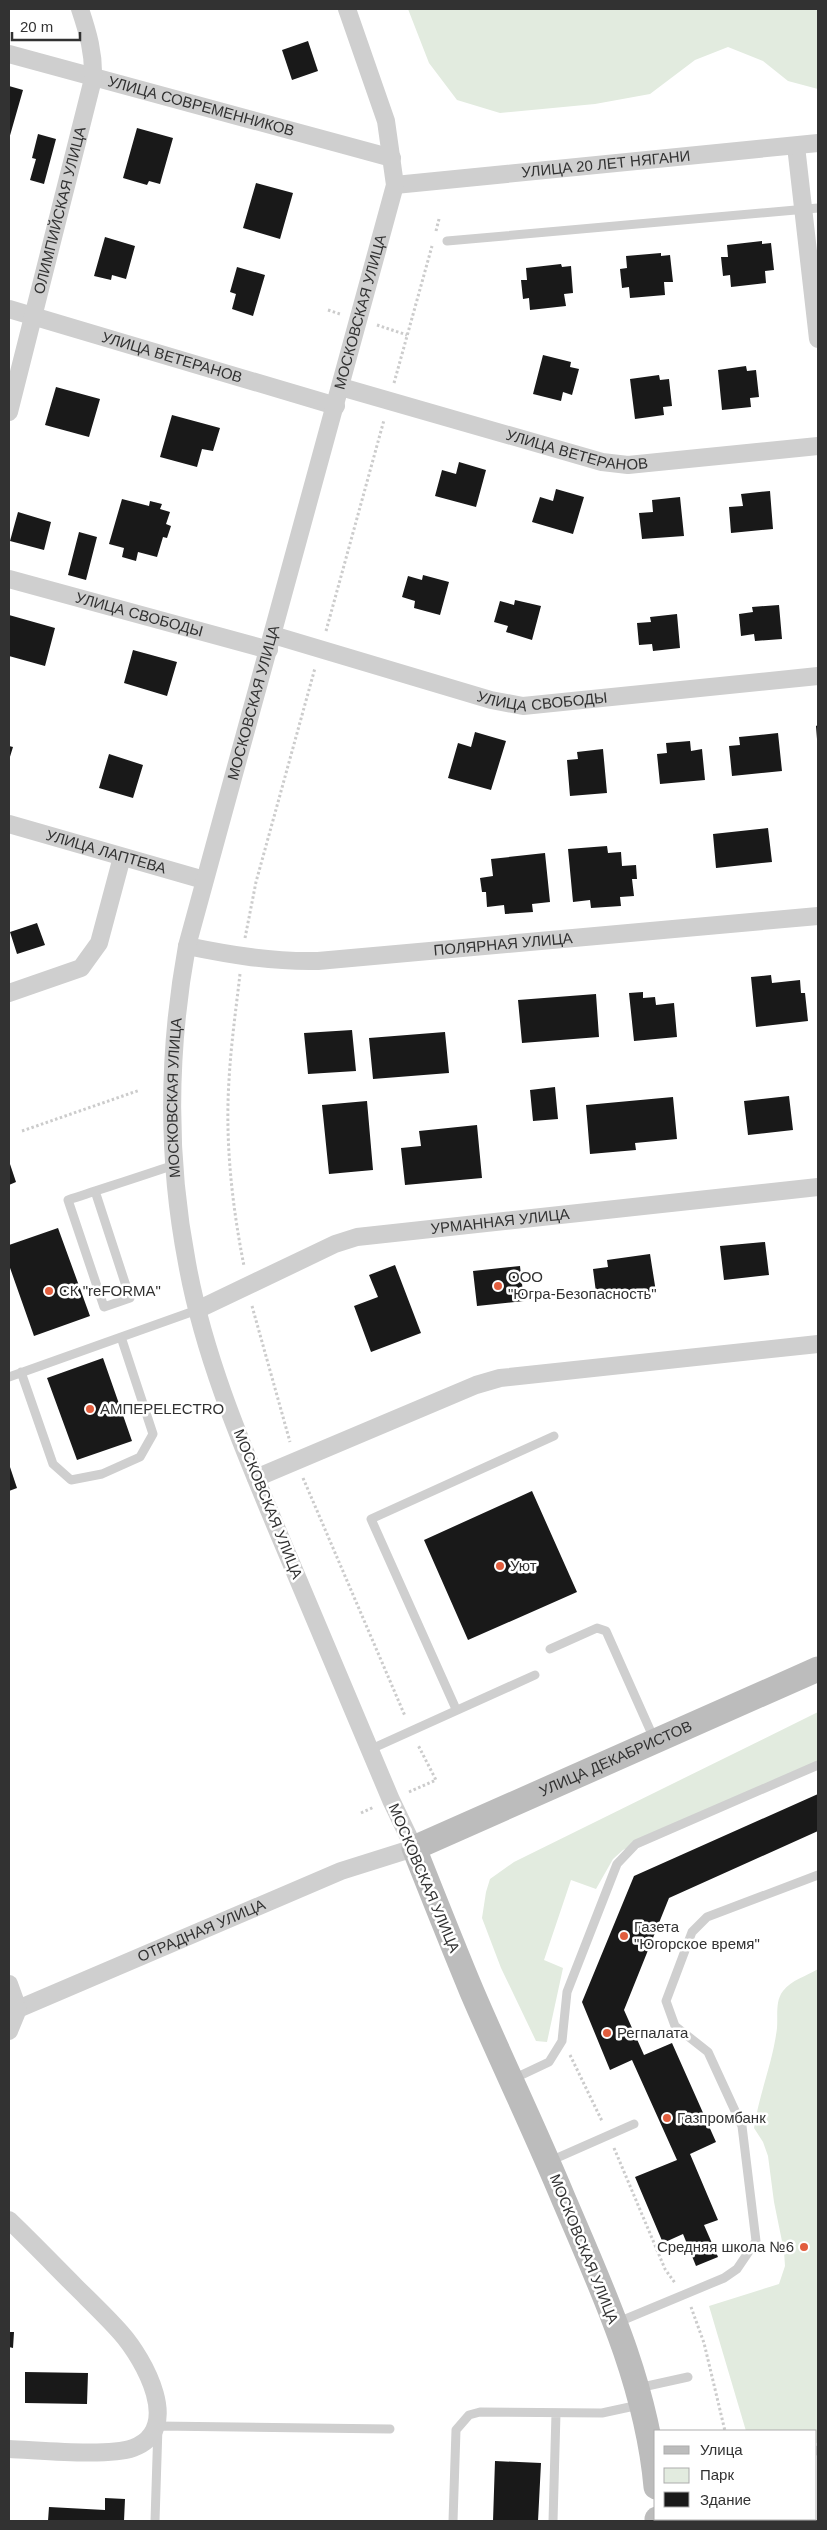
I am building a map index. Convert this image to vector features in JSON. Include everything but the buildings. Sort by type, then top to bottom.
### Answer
[{"type":"main road","name":"УЛИЦА ДЕКАБРИСТОВ","points":[[414,1848],[818,1669]]},
{"type":"main road","name":"МОСКОВСКАЯ УЛИЦА","points":[[414,1848],[472,1992],[512,2079],[616,2323],[640,2396],[654,2469]]},
{"type":"street","name":"ОЛИМПИЙСКАЯ УЛИЦА","points":[[9,412],[93,79],[94,59],[90,37],[80,9]]},
{"type":"street","name":"МОСКОВСКАЯ УЛИЦА","points":[[347,9],[386,121],[395,185],[187,946],[178,1000],[172,1097],[174,1165],[179,1219],[197,1310],[217,1376],[256,1478],[369,1750],[414,1848]]},
{"type":"street","name":"УЛИЦА СОВРЕМЕННИКОВ","points":[[9,54],[93,79],[392,158]]},
{"type":"street","name":"УЛИЦА 20 ЛЕТ НЯГАНИ","points":[[395,185],[818,143]]},
{"type":"street","points":[[796,146],[811,209],[818,339]]},
{"type":"street","name":"УЛИЦА ВЕТЕРАНОВ","points":[[9,309],[336,406]]},
{"type":"street","name":"УЛИЦА ВЕТЕРАНОВ","points":[[341,387],[602,462],[619,464],[818,446]]},
{"type":"street","name":"УЛИЦА СВОБОДЫ","points":[[9,578],[271,642],[321,648],[491,700],[523,706],[818,676]]},
{"type":"street","name":"УЛИЦА ЛАПТЕВА","points":[[9,824],[204,880]]},
{"type":"street","points":[[9,993],[81,968],[99,943],[122,858]]},
{"type":"street","name":"ПОЛЯРНАЯ УЛИЦА","points":[[187,946],[242,958],[280,962],[318,961],[818,916]]},
{"type":"street","name":"УРМАННАЯ УЛИЦА","points":[[197,1310],[336,1244],[357,1238],[818,1187]]},
{"type":"street","points":[[256,1478],[476,1385],[500,1378],[818,1344]]},
{"type":"street","name":"ОТРАДНАЯ УЛИЦА","points":[[18,2010],[341,1871],[414,1848]]},
{"type":"street","points":[[9,1984],[18,2010],[9,2031]]},
{"type":"street","points":[[9,2220],[122,2333],[142,2362],[152,2385],[158,2408],[155,2431],[133,2448],[106,2452],[9,2449]]},
{"type":"lane","points":[[448,241],[811,209]]},
{"type":"lane","points":[[95,1191],[130,1298],[104,1307],[68,1200],[95,1191],[174,1165]]},
{"type":"lane","points":[[9,1377],[197,1310]]},
{"type":"lane","points":[[21,1372],[53,1464],[71,1480],[102,1474],[140,1457],[153,1434],[121,1337]]},
{"type":"lane","points":[[456,1709],[370,1519],[554,1436]]},
{"type":"lane","points":[[550,1649],[597,1628],[606,1631],[656,1741]]},
{"type":"lane","points":[[369,1750],[456,1709],[535,1675]]},
{"type":"lane","points":[[512,2079],[550,2062],[562,2041],[567,1992],[617,1864],[636,1844],[818,1766]]},
{"type":"lane","points":[[616,2323],[724,2278],[738,2270],[756,2241],[742,2126],[708,2052],[675,2026],[666,2001],[692,1932],[707,1917],[818,1875]]},
{"type":"lane","points":[[548,2162],[634,2124]]},
{"type":"lane","points":[[453,2521],[456,2430],[469,2415],[480,2412],[556,2414],[617,2412],[640,2396],[688,2377]]},
{"type":"lane","points":[[553,2521],[556,2414]]},
{"type":"lane","points":[[155,2521],[155,2431],[390,2429]]},
{"type":"path","points":[[361,1813],[436,1780],[411,1730],[296,1461],[248,1285],[235,1219],[229,1151],[229,1080],[242,958],[256,882],[439,219]]},
{"type":"path","points":[[22,1131],[140,1090]]},
{"type":"path","points":[[562,2041],[580,2073],[609,2136],[665,2269],[696,2315],[725,2430]]},
{"type":"green space","points":[[408,9],[818,9],[818,89],[788,81],[763,61],[728,47],[695,60],[650,94],[595,104],[500,113],[457,100],[429,63]]},
{"type":"green space","points":[[818,1712],[818,1763],[623,1850],[613,1859],[596,1889],[571,1880],[544,1960],[563,1968],[547,2042],[536,2041],[501,1968],[482,1918],[490,1879],[514,1862]]},
{"type":"green space","name":"Средняя школа №6","points":[[818,1969],[818,2443],[817,2430],[746,2430],[709,2306],[779,2284],[785,2266],[768,2156],[763,2142],[754,2128],[775,2041],[780,1995],[786,1987]]},
{"type":"place","name":"ООО \"Югра-Безопасность\"","points":[[498,1286]]},
{"type":"place","name":"СК \"reFORMA\"","points":[[49,1291]]},
{"type":"place","name":"АМПЕРELECTRO","points":[[90,1409]]},
{"type":"place","name":"Уют","points":[[500,1566]]},
{"type":"place","name":"Газета \"Югорское время\"","points":[[624,1936]]},
{"type":"place","name":"Регпалата","points":[[607,2033]]},
{"type":"place","name":"Газпромбанк","points":[[667,2118]]},
{"type":"place","name":"Средняя школа №6","points":[[804,2247]]}]
